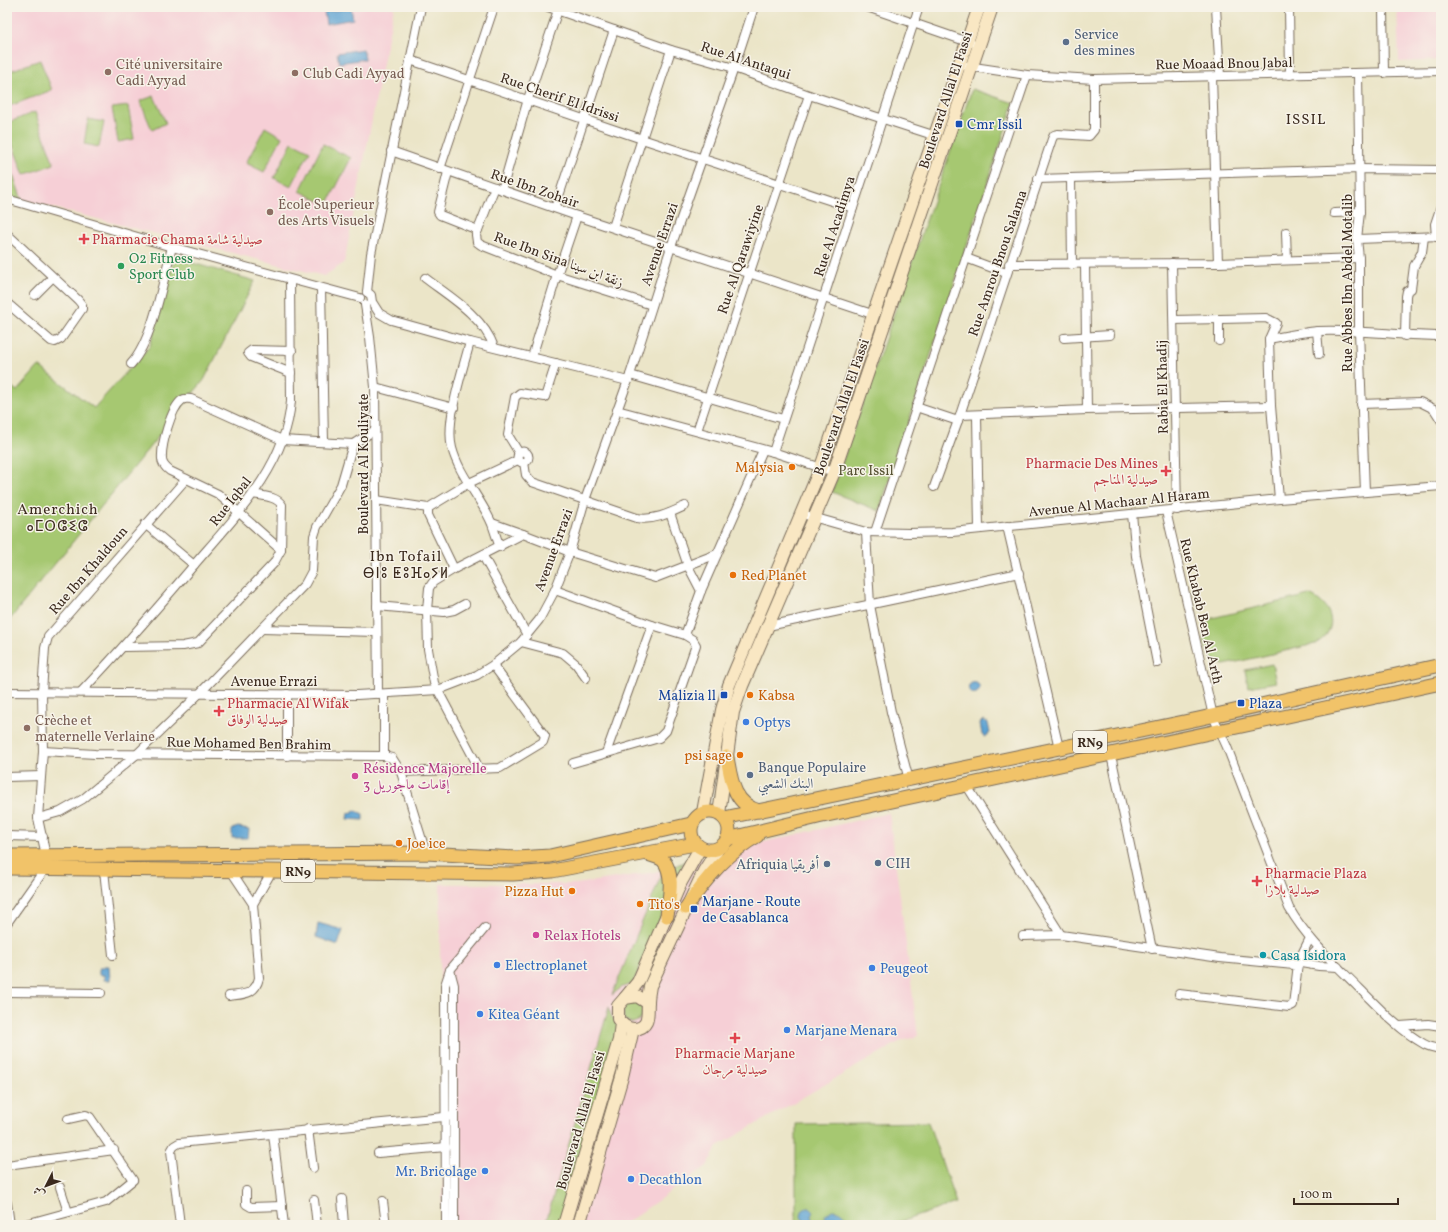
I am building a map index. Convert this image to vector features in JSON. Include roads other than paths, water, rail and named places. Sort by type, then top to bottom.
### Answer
[{"type":"main road","name":"Boulevard Allal El Fassi","points":[[703,812],[722,710],[729,684],[821,467],[875,315],[979,7]]},
{"type":"main road","name":"Boulevard Allal El Fassi","points":[[722,816],[727,757],[736,706],[742,686],[816,518],[834,472],[973,68],[992,7]]},
{"type":"main road","name":"RN9","points":[[703,812],[709,811],[722,816],[759,811],[1213,716],[1441,665]]},
{"type":"main road","name":"RN9","points":[[727,839],[1441,683]]},
{"type":"main road","points":[[727,757],[737,795],[747,806],[759,811]]},
{"type":"main road","points":[[703,812],[694,819],[691,824],[690,834],[697,846],[638,982],[619,1003],[617,1014],[621,1023],[632,1029],[642,1026],[647,1022],[649,1017],[648,1004],[650,986],[704,871],[718,849],[727,839],[729,829],[722,816]]},
{"type":"main road","name":"RN9","points":[[7,868],[45,863],[426,853],[517,858],[550,856],[691,824]]},
{"type":"main road","points":[[686,908],[699,889],[720,865],[739,848],[771,829]]},
{"type":"main road","name":"RN9","points":[[7,856],[45,863],[104,870],[513,874],[552,871],[644,852],[697,846],[712,850],[718,849]]},
{"type":"main road","points":[[644,852],[662,859],[668,868],[670,884],[667,916]]},
{"type":"main road","points":[[625,998],[637,996],[648,1004]]},
{"type":"main road","name":"Boulevard Allal El Fassi","points":[[564,1225],[619,1040],[621,1023]]},
{"type":"main road","name":"Boulevard Allal El Fassi","points":[[579,1225],[622,1077],[632,1029]]},
{"type":"street","points":[[368,304],[371,295],[367,292],[371,254],[421,7]]},
{"type":"street","points":[[494,7],[470,80],[444,170],[438,212],[440,215],[478,230],[499,189],[558,10]]},
{"type":"street","name":"Rue Al Antaqui","points":[[548,7],[558,10],[569,10],[614,30],[671,50],[734,68],[809,95],[936,136]]},
{"type":"street","name":"Avenue Errazi","points":[[7,692],[381,694],[438,690],[462,682],[493,665],[521,642],[539,620],[556,590],[570,552],[585,500],[629,378],[671,247],[703,159],[754,7]]},
{"type":"street","points":[[867,7],[979,46]]},
{"type":"street","name":"Rue Al Acadimya","points":[[773,452],[884,118],[919,7]]},
{"type":"street","points":[[1216,7],[1214,173],[1218,263]]},
{"type":"street","points":[[1289,7],[1290,75]]},
{"type":"street","points":[[1383,7],[1384,73]]},
{"type":"street","points":[[555,208],[614,30]]},
{"type":"street","points":[[613,227],[671,50]]},
{"type":"street","name":"Rue Cherif El Idrissi","points":[[410,60],[642,139],[853,208]]},
{"type":"street","name":"Rue Moaad Bnou Jabal","points":[[961,64],[973,68],[1027,75],[1094,80],[1441,71]]},
{"type":"street","name":"Rue Abbes Ibn Abdel Motalib","points":[[1358,73],[1360,212],[1357,238],[1359,258],[1359,331],[1365,492]]},
{"type":"street","points":[[875,532],[1027,75]]},
{"type":"street","name":"Rue Amrou Bnou Salama","points":[[934,487],[959,418],[1009,264],[1054,135],[1089,136],[1092,134],[1095,125],[1094,80]]},
{"type":"street","name":"Rue Al Qarawiyine","points":[[697,431],[809,95]]},
{"type":"street","name":"Rue Ibn Zohair","points":[[391,151],[577,216],[875,315]]},
{"type":"street","points":[[1038,179],[1360,169],[1441,170]]},
{"type":"street","points":[[1071,179],[1072,265]]},
{"type":"street","points":[[7,199],[172,247],[360,298]]},
{"type":"street","points":[[1357,238],[1439,236],[1436,224],[1441,206]]},
{"type":"street","points":[[1334,213],[1360,212]]},
{"type":"street","points":[[532,357],[577,216]]},
{"type":"street","name":"Rue Ibn Sina زنقة ابن سينا","points":[[478,230],[476,238],[480,245],[557,275],[652,305]]},
{"type":"street","points":[[1286,232],[1287,260]]},
{"type":"street","points":[[7,234],[82,305],[81,312],[59,342],[51,341],[7,303]]},
{"type":"street","points":[[1406,336],[1406,296],[1407,291],[1411,289],[1414,266],[1422,252],[1424,237]]},
{"type":"street","points":[[131,364],[142,348],[146,337],[172,247]]},
{"type":"street","points":[[966,258],[1006,273]]},
{"type":"street","points":[[1009,264],[1172,264],[1359,258]]},
{"type":"street","name":"Rabia El Khadij","points":[[1172,264],[1177,510]]},
{"type":"street","points":[[1085,265],[1087,410]]},
{"type":"street","points":[[36,295],[52,278]]},
{"type":"street","points":[[425,278],[481,323],[490,336],[494,346]]},
{"type":"street","name":"Rue Iqbal","points":[[81,692],[124,647],[239,511],[263,479],[282,440],[291,408],[292,351],[290,280]]},
{"type":"street","points":[[321,288],[324,442]]},
{"type":"street","points":[[360,298],[362,294],[367,292]]},
{"type":"street","points":[[360,298],[361,303],[368,304],[386,318],[470,342],[494,346],[556,363],[629,378],[783,419]]},
{"type":"street","name":"Boulevard Al Kouliyate","points":[[368,304],[375,387],[378,606],[377,632],[384,756]]},
{"type":"street","points":[[1219,319],[1219,341]]},
{"type":"street","points":[[1174,320],[1270,319],[1276,323],[1270,339],[1271,406],[1279,499]]},
{"type":"street","points":[[1270,339],[1317,331],[1359,331],[1406,336],[1441,336]]},
{"type":"street","points":[[1317,331],[1319,354]]},
{"type":"street","points":[[1064,338],[1110,336]]},
{"type":"street","points":[[470,342],[454,408],[451,433],[452,448],[469,483],[492,524],[500,548]]},
{"type":"street","points":[[291,373],[251,357],[248,354],[252,350],[292,351]]},
{"type":"street","points":[[556,363],[545,397],[520,393],[515,397],[508,436],[521,458],[526,475],[532,482],[646,520],[670,513],[685,506]]},
{"type":"street","points":[[375,387],[454,408]]},
{"type":"street","points":[[281,550],[239,511],[218,494],[186,479],[164,466],[162,460],[163,444],[176,407],[185,398],[196,401],[282,440],[353,444],[375,430]]},
{"type":"street","points":[[1361,404],[1420,402],[1427,404],[1440,417]]},
{"type":"street","points":[[916,407],[959,418],[1087,410],[1271,406]]},
{"type":"street","points":[[617,410],[773,452],[834,472]]},
{"type":"street","points":[[976,416],[979,529]]},
{"type":"street","points":[[38,818],[60,812],[83,799],[137,754],[200,694],[310,577],[317,527],[341,485],[353,444]]},
{"type":"street","points":[[685,635],[701,591],[763,450]]},
{"type":"street","points":[[376,500],[428,508],[469,483],[521,458]]},
{"type":"street","name":"Rue Ibn Khaldoun","points":[[45,863],[43,837],[38,818],[42,751],[42,692],[45,648],[48,637],[145,524],[186,479]]},
{"type":"street","name":"Avenue Al Machaar Al Haram","points":[[802,514],[866,532],[909,533],[979,529],[1279,499],[1441,486]]},
{"type":"street","points":[[124,647],[183,646],[198,643],[274,563],[281,550],[282,505],[278,500],[253,494]]},
{"type":"street","points":[[428,508],[428,515],[454,569]]},
{"type":"street","name":"Rue Khabab Ben Al Arth","points":[[1166,511],[1213,716],[1289,908],[1319,948],[1400,1026],[1425,1045],[1441,1050]]},
{"type":"street","points":[[670,513],[688,566],[701,591]]},
{"type":"street","points":[[1132,514],[1136,556],[1157,663]]},
{"type":"street","points":[[145,524],[194,565]]},
{"type":"street","points":[[492,524],[570,552],[655,578],[717,554]]},
{"type":"street","points":[[1007,526],[1059,748]]},
{"type":"street","points":[[866,532],[870,605],[891,712],[909,780]]},
{"type":"street","points":[[479,768],[434,683],[429,664],[427,610],[431,585],[454,569],[500,548],[523,534]]},
{"type":"street","points":[[483,556],[527,635]]},
{"type":"street","points":[[768,626],[1019,573]]},
{"type":"street","points":[[556,590],[652,625],[685,635],[693,640],[696,645],[666,731],[659,738],[573,763]]},
{"type":"street","points":[[378,606],[449,611],[465,604]]},
{"type":"street","points":[[606,753],[652,625]]},
{"type":"street","points":[[262,629],[377,632]]},
{"type":"street","points":[[521,642],[563,653],[576,664],[586,678]]},
{"type":"street","points":[[401,772],[500,768],[506,766],[545,740],[545,736],[493,665]]},
{"type":"street","points":[[287,694],[287,756]]},
{"type":"street","name":"Rue Mohamed Ben Brahim","points":[[42,751],[137,754],[384,756]]},
{"type":"street","points":[[1111,755],[1152,949]]},
{"type":"street","points":[[384,756],[392,758],[401,772],[426,853]]},
{"type":"street","points":[[7,777],[41,776]]},
{"type":"street","points":[[967,786],[1061,935]]},
{"type":"street","points":[[7,836],[43,837]]},
{"type":"street","points":[[7,923],[45,863]]},
{"type":"street","points":[[104,870],[114,955]]},
{"type":"street","points":[[229,996],[248,994],[256,988],[258,983],[253,904],[231,871]]},
{"type":"street","points":[[253,904],[272,871]]},
{"type":"street","points":[[454,1225],[450,1116],[454,985],[450,970],[484,928]]},
{"type":"street","points":[[1023,936],[1061,935],[1220,958],[1287,964],[1338,966]]},
{"type":"street","points":[[1287,964],[1302,954],[1310,938]]},
{"type":"street","points":[[1299,964],[1308,959],[1319,948]]},
{"type":"street","points":[[1180,994],[1289,1008],[1293,1004],[1299,964]]},
{"type":"street","points":[[7,992],[101,993]]},
{"type":"street","points":[[1400,1026],[1428,1024],[1441,1026]]},
{"type":"street","points":[[22,1225],[106,1202],[132,1181],[132,1178],[114,1150],[90,1117],[86,1115],[68,1119]]},
{"type":"street","points":[[180,1225],[171,1151],[174,1146],[182,1142],[450,1116]]},
{"type":"street","points":[[446,1225],[446,1147],[450,1116]]},
{"type":"street","points":[[308,1129],[313,1168]]},
{"type":"street","points":[[273,1134],[284,1225]]},
{"type":"street","points":[[378,1153],[446,1147]]},
{"type":"street","points":[[7,1165],[114,1150]]},
{"type":"street","points":[[60,1187],[68,1212]]},
{"type":"street","points":[[246,1191],[246,1204],[251,1207],[282,1206]]},
{"type":"street","points":[[342,1199],[344,1225]]},
{"type":"street","points":[[314,1200],[317,1225]]},
{"type":"street","points":[[383,1201],[386,1225]]},
{"type":"street","points":[[7,1203],[10,1225]]},
{"type":"water","points":[[351,8],[353,19],[326,24],[324,12]]},
{"type":"water","points":[[363,49],[365,59],[339,63],[337,53]]},
{"type":"water","points":[[974,682],[978,684],[980,688],[978,692],[974,694],[970,692],[968,688],[970,684]]},
{"type":"water","points":[[983,720],[988,723],[990,733],[985,737],[982,735],[980,723]]},
{"type":"water","points":[[354,810],[363,814],[363,820],[347,819],[348,813],[353,812]]},
{"type":"water","points":[[238,827],[249,829],[248,838],[232,838],[232,829]]},
{"type":"water","points":[[318,923],[343,930],[338,945],[316,937]]},
{"type":"water","points":[[104,966],[109,966],[110,980],[104,980],[104,975],[99,975],[99,968],[103,968]]},
{"type":"water","points":[[806,1208],[810,1208],[814,1212],[811,1215],[812,1220],[806,1223],[801,1217],[802,1211]]},
{"type":"water","points":[[832,1210],[843,1214],[848,1225],[821,1225],[826,1220],[825,1215]]},
{"type":"place","name":"Service des mines","points":[[1066,42]]},
{"type":"place","name":"Cité universitaire Cadi Ayyad","points":[[108,72]]},
{"type":"place","name":"Club Cadi Ayyad","points":[[295,73]]},
{"type":"place","name":"Cmr Issil","points":[[959,124]]},
{"type":"place","name":"École Superieur des Arts Visuels","points":[[270,212]]},
{"type":"place","name":"Pharmacie Chama صيدلية شامة","points":[[84,239]]},
{"type":"place","name":"O2 Fitness Sport Club","points":[[121,266]]},
{"type":"place","name":"Malysia","points":[[792,467]]},
{"type":"place","name":"Pharmacie Des Mines صيدلية المناجم","points":[[1166,471]]},
{"type":"place","name":"Red Planet","points":[[733,575]]},
{"type":"place","name":"Malizia ll","points":[[724,695]]},
{"type":"place","name":"Kabsa","points":[[750,695]]},
{"type":"place","name":"Plaza","points":[[1241,703]]},
{"type":"place","name":"Pharmacie Al Wifak صيدلية الوفاق","points":[[219,711]]},
{"type":"place","name":"Optys","points":[[746,722]]},
{"type":"place","name":"Crèche et maternelle Verlaine","points":[[27,728]]},
{"type":"place","name":"psi sage","points":[[740,755]]},
{"type":"place","name":"Banque Populaire البنك الشعبي","points":[[750,775]]},
{"type":"place","name":"Résidence Majorelle إقامات ماجوريل 3","points":[[355,776]]},
{"type":"place","name":"Joe ice","points":[[399,843]]},
{"type":"place","name":"CIH","points":[[878,863]]},
{"type":"place","name":"Afriquia أفريقيا","points":[[827,864]]},
{"type":"place","name":"Pharmacie Plaza صيدلية بلازا","points":[[1257,881]]},
{"type":"place","name":"Pizza Hut","points":[[572,891]]},
{"type":"place","name":"Tito's","points":[[640,904]]},
{"type":"place","name":"Marjane - Route de Casablanca","points":[[694,909]]},
{"type":"place","name":"Relax Hotels","points":[[536,935]]},
{"type":"place","name":"Casa Isidora","points":[[1263,955]]},
{"type":"place","name":"Electroplanet","points":[[497,965]]},
{"type":"place","name":"Peugeot","points":[[872,968]]},
{"type":"place","name":"Kitea Géant","points":[[480,1014]]},
{"type":"place","name":"Marjane Menara","points":[[787,1030]]},
{"type":"place","name":"Pharmacie Marjane صيدلية مرجان","points":[[735,1038]]},
{"type":"place","name":"Mr. Bricolage","points":[[485,1171]]},
{"type":"place","name":"Decathlon","points":[[631,1179]]},
{"type":"district","name":"ISSIL","points":[[1306,119]]},
{"type":"district","name":"Amerchich ⴰⵎⵔⵛⵉⵛ","points":[[58,518]]},
{"type":"district","name":"Ibn Tofail ⴱⵏⵓ ⵟⵓⴼⴰⵢⵍ","points":[[406,564]]},
{"type":"park label","name":"Parc Issil","points":[[866,470]]}]
